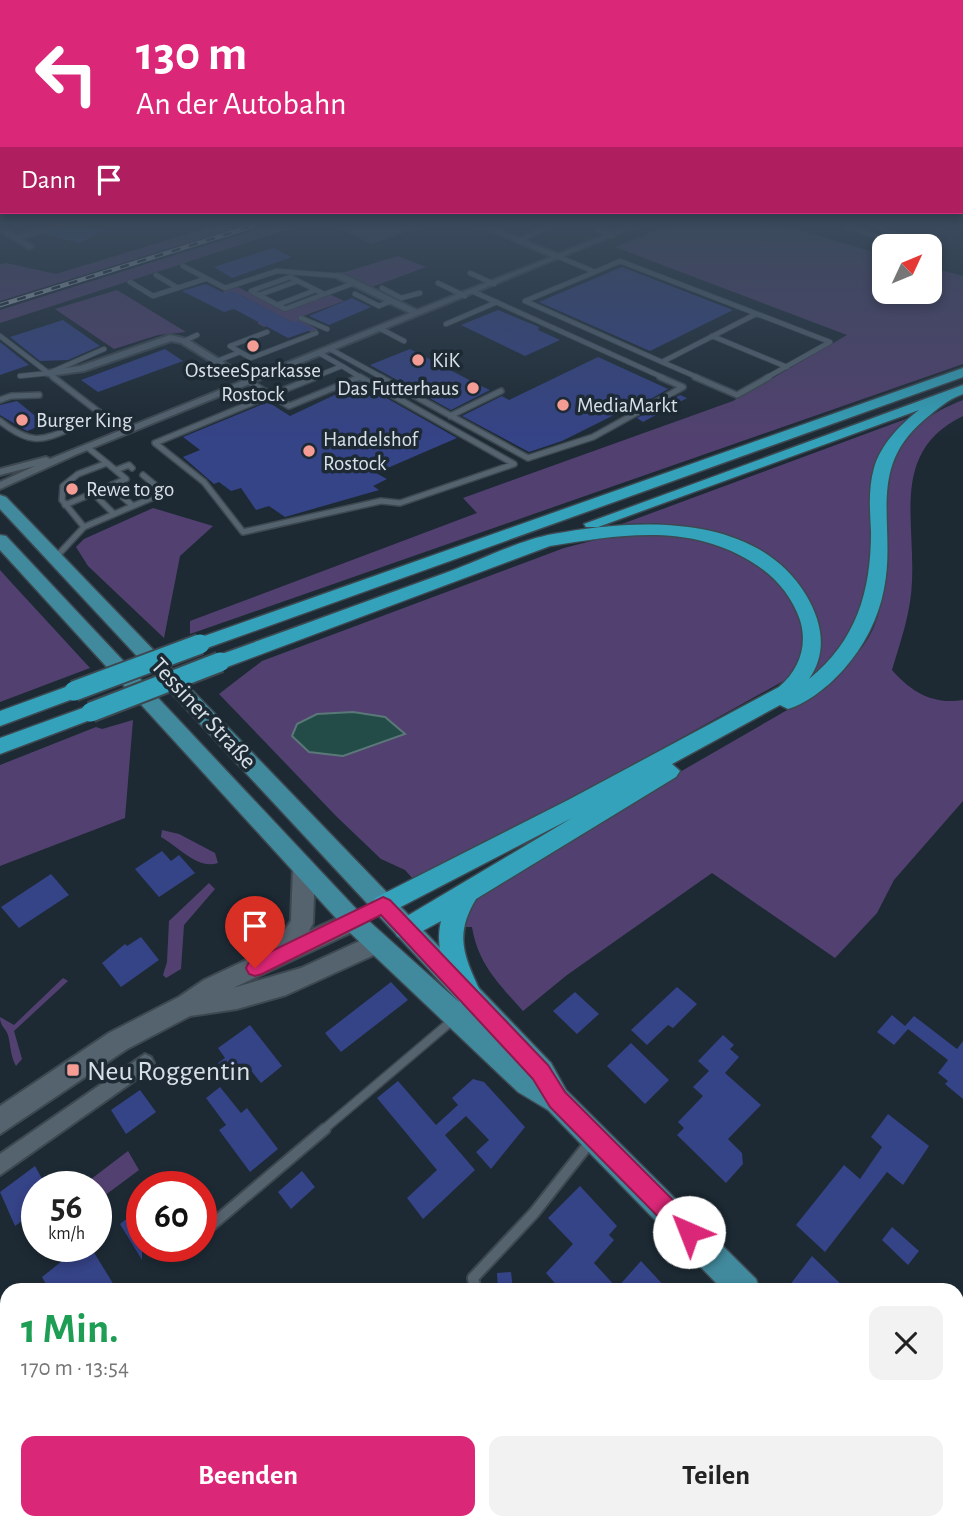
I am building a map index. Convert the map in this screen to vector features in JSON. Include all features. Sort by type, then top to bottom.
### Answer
[{"type":"highway","points":[[0,719],[200,644],[963,372]]},
{"type":"highway","points":[[0,746],[956,391]]},
{"type":"highway","points":[[406,929],[799,696],[839,664],[861,634],[875,600],[879,575],[878,492],[884,460],[899,435],[956,391]]},
{"type":"highway","points":[[383,905],[563,814],[784,692],[796,682],[806,663],[812,642],[806,609],[780,575],[745,551],[704,535],[650,527],[623,528],[544,542]]},
{"type":"highway","points":[[463,1006],[449,941],[456,908],[471,889]]},
{"type":"main road","name":"Tessiner Straße","points":[[0,500],[406,929],[463,1006]]},
{"type":"main road","name":"Tessiner Straße","points":[[0,540],[353,921],[377,943],[463,1006]]},
{"type":"main road","points":[[353,921],[383,905]]},
{"type":"main road","points":[[377,943],[406,929]]},
{"type":"main road","points":[[463,1006],[528,1083],[558,1100],[596,1136],[738,1283]]},
{"type":"street","points":[[388,297],[418,314]]},
{"type":"street","points":[[0,472],[88,447],[461,297]]},
{"type":"street","points":[[49,373],[80,369],[162,340],[184,341],[248,381]]},
{"type":"street","points":[[0,486],[71,453]]},
{"type":"street","points":[[277,958],[302,923],[304,868]]},
{"type":"street","points":[[0,1121],[118,1041],[187,1005],[212,987],[353,921]]},
{"type":"street","points":[[187,1005],[216,1003],[282,985],[337,964],[377,943]]},
{"type":"street","points":[[0,1165],[145,1062]]},
{"type":"lane","points":[[263,297],[285,309],[315,297]]},
{"type":"lane","points":[[277,305],[297,297]]},
{"type":"lane","points":[[362,297],[379,306],[392,299],[410,297]]},
{"type":"lane","points":[[330,349],[528,458],[593,437],[683,387],[487,297]]},
{"type":"lane","points":[[536,297],[525,302],[737,395],[830,342],[713,297]]},
{"type":"lane","points":[[446,324],[498,302]]},
{"type":"lane","points":[[662,362],[756,314]]},
{"type":"lane","points":[[301,318],[327,330]]},
{"type":"lane","points":[[381,329],[404,341]]},
{"type":"lane","points":[[267,332],[230,346],[251,358],[316,333]]},
{"type":"lane","points":[[184,341],[197,335]]},
{"type":"lane","points":[[0,336],[125,432]]},
{"type":"lane","points":[[712,336],[787,367]]},
{"type":"lane","points":[[20,376],[49,373],[104,349]]},
{"type":"lane","points":[[198,370],[220,363],[240,352]]},
{"type":"lane","points":[[319,354],[342,366],[514,464],[400,503],[381,501],[243,532],[204,482],[155,443],[342,366]]},
{"type":"lane","points":[[248,381],[289,406],[360,377]]},
{"type":"lane","points":[[450,416],[501,391]]},
{"type":"lane","points":[[0,400],[11,396],[39,395]]},
{"type":"lane","points":[[0,421],[22,439],[36,442],[79,425]]},
{"type":"lane","points":[[65,505],[129,481],[88,447]]},
{"type":"lane","points":[[84,527],[62,500],[63,486],[78,474],[107,463]]},
{"type":"lane","points":[[116,470],[129,465],[132,468]]},
{"type":"lane","points":[[56,557],[84,527],[161,494],[161,490],[143,475]]},
{"type":"lane","points":[[110,486],[133,506]]},
{"type":"lane","points":[[142,492],[150,498]]},
{"type":"lane","points":[[93,493],[114,514]]},
{"type":"lane","points":[[217,1220],[463,1006]]},
{"type":"lane","points":[[474,1283],[473,1279],[534,1213],[596,1136]]},
{"type":"shaded area","points":[[40,297],[79,297],[0,323],[0,310]]},
{"type":"shaded area","points":[[93,297],[129,297],[186,332],[158,335],[114,349],[55,309]]},
{"type":"shaded area","points":[[245,297],[257,297],[283,311],[320,297],[336,297],[344,301],[298,318],[318,330],[311,332],[286,319],[264,327],[257,323],[278,315]]},
{"type":"shaded area","points":[[748,297],[872,297],[872,304],[942,304],[942,297],[963,297],[963,364],[190,634],[190,621],[477,513],[463,498],[733,401],[847,335]]},
{"type":"shaded area","points":[[963,400],[963,416],[940,431],[925,448],[916,467],[910,510],[910,604],[892,670],[907,685],[932,699],[963,700],[963,801],[894,880],[877,913],[835,958],[712,873],[567,975],[523,1011],[484,963],[472,927],[466,927],[467,915],[477,896],[495,880],[524,862],[808,698],[847,665],[870,635],[884,590],[886,496],[890,468],[902,443],[925,420]]},
{"type":"shaded area","points":[[914,416],[896,430],[877,462],[871,579],[858,623],[833,659],[799,689],[820,643],[819,627],[807,596],[786,572],[707,531],[655,523],[622,524]]},
{"type":"shaded area","points":[[153,508],[213,526],[180,556],[164,638],[88,566],[76,547],[84,539]]},
{"type":"shaded area","points":[[631,531],[700,538],[736,551],[770,573],[796,604],[803,621],[804,640],[798,660],[787,679],[476,852],[414,880],[405,870],[381,859],[219,694],[262,661],[564,548]],"holes":[[[404,734],[343,756],[309,752],[292,736]]]},
{"type":"shaded area","points":[[0,570],[9,580],[90,668],[0,702]]},
{"type":"shaded area","points":[[353,712],[385,717],[405,734],[343,756],[309,752],[292,736],[297,724],[317,714]]},
{"type":"shaded area","points":[[133,720],[125,818],[0,866],[0,765],[96,727],[102,729]]},
{"type":"shaded area","points":[[162,830],[179,834],[215,853],[218,863],[203,863],[189,856],[161,837]]},
{"type":"shaded area","points":[[209,883],[215,889],[184,925],[181,969],[166,978],[163,975],[167,962],[169,921]]},
{"type":"shaded area","points":[[63,978],[68,981],[14,1031],[22,1059],[16,1066],[0,1017],[14,1025]]},
{"type":"shaded area","points":[[128,1151],[139,1170],[126,1171],[126,1180],[112,1190],[112,1171],[102,1171]]},
{"type":"building","points":[[195,297],[245,297],[292,322],[297,321],[314,329],[288,338],[234,309],[224,312]]},
{"type":"building","points":[[550,297],[700,297],[733,310],[650,351],[539,302]]},
{"type":"building","points":[[352,298],[371,307],[329,325],[309,316]]},
{"type":"building","points":[[498,310],[539,327],[538,330],[560,340],[525,356],[461,325]]},
{"type":"building","points":[[63,320],[100,346],[68,360],[40,361],[10,337]]},
{"type":"building","points":[[0,342],[29,365],[0,375]]},
{"type":"building","points":[[165,349],[183,361],[98,392],[81,380]]},
{"type":"building","points":[[410,349],[490,390],[451,410],[370,365]]},
{"type":"building","name":"MediaMarkt","points":[[598,357],[668,389],[626,413],[622,411],[562,441],[529,452],[462,416],[502,396],[509,400]]},
{"type":"building","name":"Handelshof Rostock","points":[[360,383],[457,438],[376,473],[387,479],[373,486],[379,490],[285,517],[269,506],[256,510],[241,488],[231,491],[219,482],[214,484],[183,457],[200,450],[183,437],[268,402],[290,416]]},
{"type":"building","points":[[680,395],[687,398],[643,422],[637,418]]},
{"type":"building","name":"Burger King","points":[[17,401],[45,424],[27,431],[0,415],[0,405]]},
{"type":"building","points":[[162,851],[171,861],[179,855],[195,873],[159,897],[135,869]]},
{"type":"building","points":[[51,874],[69,895],[19,928],[1,907]]},
{"type":"building","points":[[141,937],[159,960],[121,987],[102,963],[125,944],[127,946]]},
{"type":"building","points":[[391,982],[408,1000],[341,1052],[325,1033]]},
{"type":"building","points":[[677,987],[697,1004],[673,1028],[668,1025],[647,1045],[631,1030]]},
{"type":"building","points":[[575,992],[599,1014],[577,1034],[553,1011]]},
{"type":"building","points":[[892,1015],[905,1026],[914,1016],[957,1049],[963,1041],[963,1099],[945,1084],[948,1081],[938,1073],[948,1060],[908,1029],[894,1045],[877,1032]]},
{"type":"building","points":[[250,1025],[282,1066],[261,1083],[249,1068],[232,1081],[218,1063],[225,1058],[218,1048]]},
{"type":"building","points":[[723,1035],[734,1045],[730,1049],[739,1057],[725,1073],[761,1105],[728,1139],[742,1153],[743,1164],[726,1183],[677,1135],[684,1128],[678,1122],[703,1096],[693,1087],[709,1071],[698,1061]]},
{"type":"building","points":[[631,1043],[669,1080],[645,1104],[607,1066]]},
{"type":"building","points":[[473,1079],[484,1082],[525,1127],[491,1169],[476,1152],[489,1140],[466,1116],[445,1135],[475,1170],[423,1219],[407,1198],[437,1170],[377,1098],[398,1081],[436,1125],[458,1105],[452,1098]]},
{"type":"building","points":[[220,1087],[241,1113],[247,1108],[278,1149],[250,1172],[219,1130],[226,1125],[206,1098]]},
{"type":"building","points":[[140,1090],[156,1112],[126,1134],[111,1110]]},
{"type":"building","points":[[888,1114],[929,1146],[903,1185],[887,1172],[825,1252],[796,1225],[844,1165],[860,1179],[882,1147],[871,1137]]},
{"type":"building","points":[[302,1171],[315,1187],[291,1209],[278,1192]]},
{"type":"building","points":[[21,1176],[21,1222],[15,1226],[0,1192]]},
{"type":"building","points":[[580,1186],[617,1226],[609,1235],[614,1240],[594,1263],[612,1283],[555,1283],[546,1273],[573,1244],[548,1218]]},
{"type":"building","points":[[126,1219],[126,1234],[120,1224]]},
{"type":"building","points":[[892,1227],[919,1251],[908,1265],[882,1240]]},
{"type":"building","points":[[812,1256],[840,1283],[791,1283]]},
{"type":"building","points":[[641,1261],[661,1283],[621,1283]]},
{"type":"building","points":[[61,1262],[100,1262],[113,1283],[45,1283],[42,1277]]},
{"type":"building","points":[[511,1272],[512,1283],[498,1283],[497,1273]]},
{"type":"railway","points":[[0,305],[24,297]]},
{"type":"place","name":"OstseeSparkasse Rostock","points":[[253,346]]},
{"type":"place","name":"KiK","points":[[418,360]]},
{"type":"place","name":"Das Futterhaus","points":[[473,388]]},
{"type":"place","name":"MediaMarkt","points":[[563,405]]},
{"type":"place","name":"Burger King","points":[[22,420]]},
{"type":"place","name":"Handelshof Rostock","points":[[309,451]]},
{"type":"place","name":"Rewe to go","points":[[72,489]]},
{"type":"place","name":"Neu Roggentin","points":[[73,1070]]},
{"type":"route","points":[[255,968],[383,905],[541,1072],[558,1100],[689,1232]]}]
